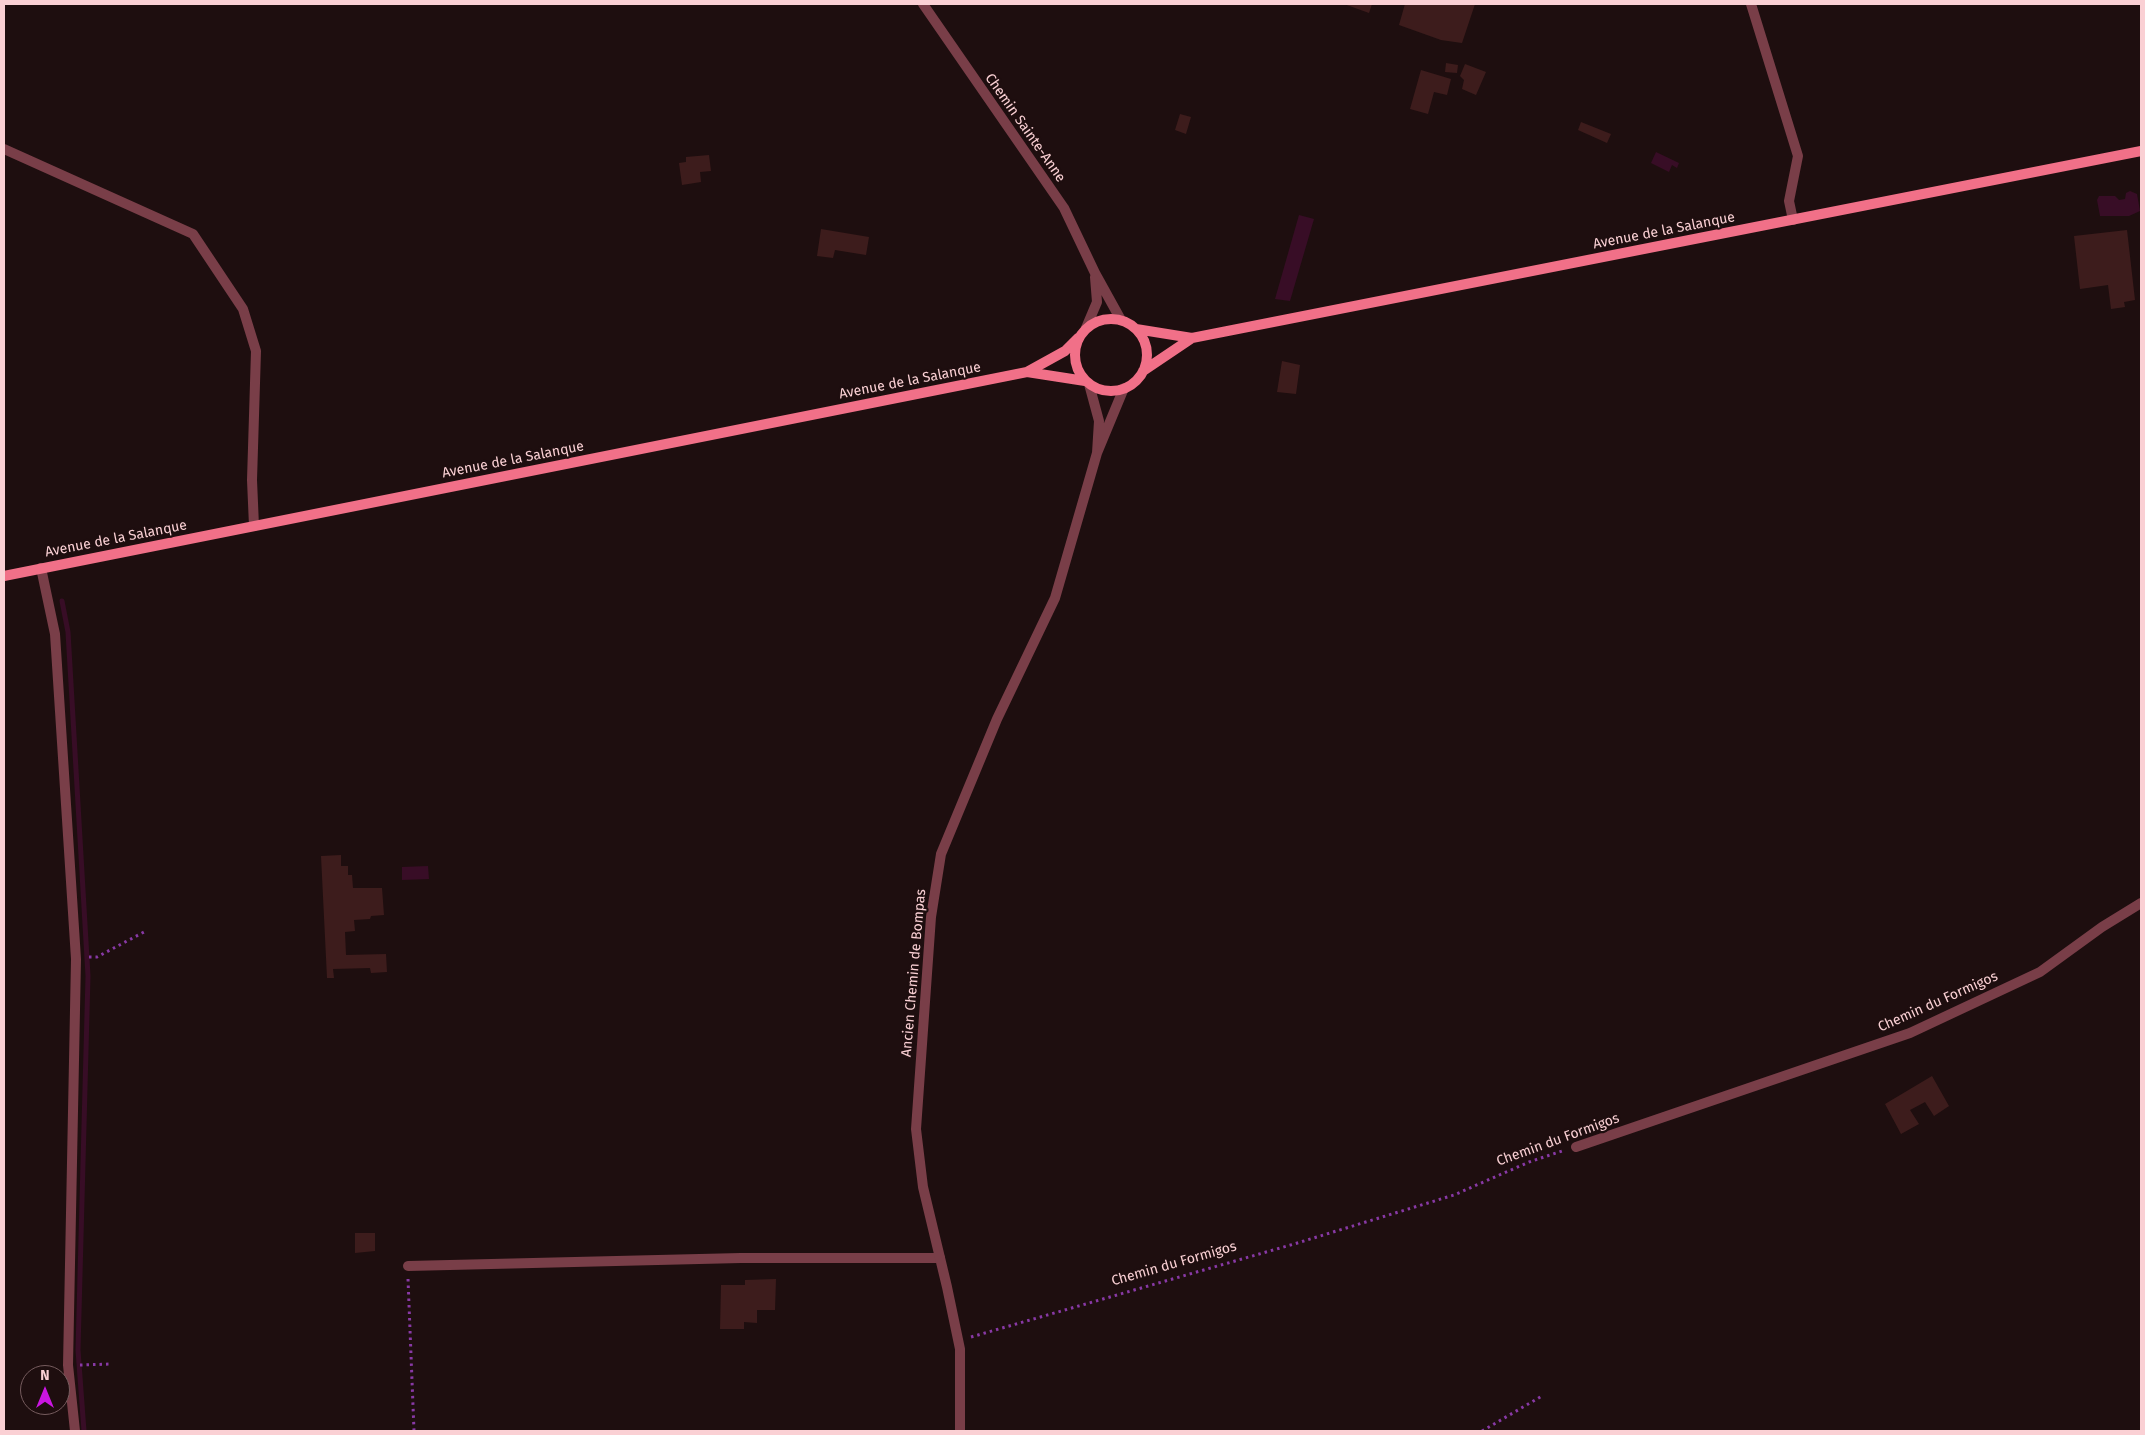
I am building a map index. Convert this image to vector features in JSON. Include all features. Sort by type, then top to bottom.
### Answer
[{"type":"main road","name":"Avenue de la Salanque","points":[[1192,338],[2141,151]]},
{"type":"main road","points":[[1143,371],[1147,360],[1147,349],[1143,338],[1136,329],[1121,320],[1109,318],[1097,321],[1086,328],[1078,338],[1075,349],[1075,361],[1078,371],[1087,382],[1100,390],[1112,391],[1132,384],[1143,371],[1192,338]]},
{"type":"main road","points":[[1136,329],[1192,338]]},
{"type":"main road","name":"Avenue de la Salanque","points":[[4,576],[1027,372],[1065,351],[1078,338]]},
{"type":"main road","name":"Avenue de la Salanque","points":[[1027,372],[1087,382]]},
{"type":"street","name":"Chemin Sainte-Anne","points":[[924,4],[1064,208],[1095,273],[1121,320]]},
{"type":"street","points":[[1751,4],[1798,156],[1789,202],[1793,220]]},
{"type":"street","points":[[4,149],[193,234],[243,309],[256,351],[252,480],[254,526]]},
{"type":"street","name":"Chemin Sainte-Anne","points":[[1086,328],[1098,302],[1095,273]]},
{"type":"street","name":"Ancien Chemin de Bompas","points":[[1087,382],[1098,422],[1098,453]]},
{"type":"street","name":"Ancien Chemin de Bompas","points":[[960,1431],[960,1349],[922,1187],[916,1129],[930,917],[941,854],[997,719],[1054,598],[1098,453],[1124,388]]},
{"type":"street","points":[[41,568],[55,634],[76,960],[68,1365],[75,1431]]},
{"type":"street","name":"Chemin du Formigos","points":[[1576,1147],[1910,1033],[2040,972],[2102,927],[2141,903]]},
{"type":"street","points":[[408,1266],[741,1258],[940,1258]]},
{"type":"path","points":[[97,956],[144,932]]},
{"type":"path","name":"Chemin du Formigos","points":[[958,1341],[1294,1244],[1454,1195],[1529,1162],[1576,1147]]},
{"type":"path","points":[[408,1266],[414,1431]]},
{"type":"path","points":[[89,1365],[112,1364]]},
{"type":"path","points":[[1482,1431],[1542,1396]]},
{"type":"shaded area","points":[[1656,152],[1679,163],[1677,168],[1672,165],[1669,172],[1651,163]]},
{"type":"shaded area","points":[[2130,191],[2137,194],[2140,211],[2129,216],[2100,216],[2097,200],[2099,196],[2115,196],[2119,200],[2125,199],[2126,193]]},
{"type":"shaded area","points":[[1299,215],[1314,219],[1290,301],[1275,299]]},
{"type":"shaded area","points":[[428,866],[429,879],[402,880],[402,867]]},
{"type":"building","points":[[1344,4],[1372,4],[1369,13]]},
{"type":"building","points":[[1405,4],[1475,4],[1462,43],[1441,40],[1399,25]]},
{"type":"building","points":[[1446,63],[1458,65],[1457,73],[1445,72]]},
{"type":"building","points":[[1465,64],[1486,72],[1476,95],[1462,89],[1464,80],[1460,76]]},
{"type":"building","points":[[1421,70],[1451,79],[1447,95],[1434,92],[1428,114],[1410,109]]},
{"type":"building","points":[[1180,114],[1191,117],[1186,134],[1175,130]]},
{"type":"building","points":[[1581,122],[1611,134],[1607,143],[1578,130]]},
{"type":"building","points":[[709,155],[711,171],[700,172],[701,182],[682,185],[679,163],[686,162],[686,157]]},
{"type":"building","points":[[821,229],[869,237],[866,255],[835,250],[833,258],[817,256]]},
{"type":"building","points":[[2127,230],[2135,300],[2124,302],[2125,307],[2111,309],[2108,285],[2080,289],[2074,236]]},
{"type":"building","points":[[1282,361],[1300,365],[1296,394],[1277,392]]},
{"type":"building","points":[[341,855],[341,866],[348,866],[348,875],[352,875],[353,888],[382,888],[384,915],[371,916],[370,919],[354,920],[355,931],[345,932],[346,955],[386,954],[387,972],[371,973],[370,968],[333,969],[334,978],[327,978],[321,856]]},
{"type":"building","points":[[1932,1076],[1949,1106],[1934,1116],[1925,1102],[1910,1110],[1919,1124],[1901,1134],[1885,1104]]},
{"type":"building","points":[[355,1233],[375,1233],[375,1251],[355,1253]]},
{"type":"building","points":[[776,1279],[775,1310],[757,1310],[757,1323],[744,1322],[744,1329],[720,1329],[721,1285],[745,1285],[745,1280]]},
{"type":"waterway","points":[[62,601],[68,632],[88,976],[78,1350],[84,1431]]}]
